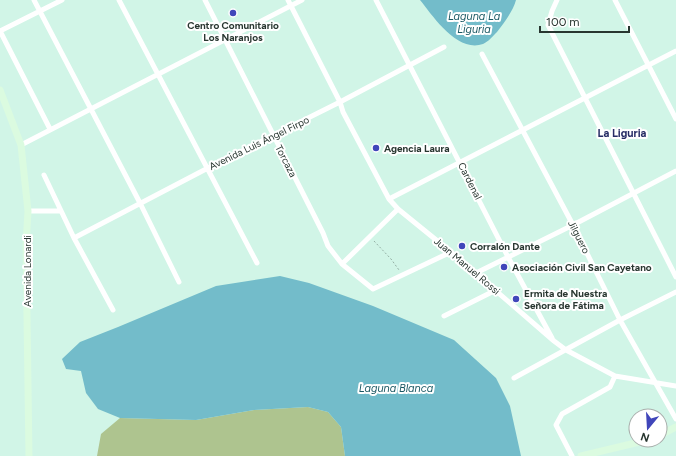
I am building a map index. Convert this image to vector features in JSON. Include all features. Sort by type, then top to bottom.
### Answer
[{"type":"street","points":[[34,0],[140,203],[179,282]]},
{"type":"street","points":[[50,128],[0,31],[62,0]]},
{"type":"street","points":[[119,0],[257,263]]},
{"type":"street","name":"Torcaza","points":[[204,0],[226,40],[323,233],[328,246],[342,264],[373,289],[402,275]]},
{"type":"street","name":"Juan Manuel Rossi","points":[[288,0],[340,102],[343,112],[389,199],[398,209],[566,350],[615,376],[676,386]]},
{"type":"street","points":[[21,145],[50,128],[159,75],[302,0]]},
{"type":"street","name":"Cardenal","points":[[376,0],[508,257],[554,341]]},
{"type":"street","points":[[557,0],[548,25],[676,277]]},
{"type":"street","points":[[615,0],[676,119]]},
{"type":"street","name":"Avenida Luis Ángel Firpo","points":[[74,238],[444,47]]},
{"type":"street","points":[[389,199],[676,50]]},
{"type":"street","name":"Jilguero","points":[[482,54],[573,225],[620,320],[676,419]]},
{"type":"street","name":"Avenida Lonardi","points":[[0,90],[21,145],[28,211],[26,245],[29,456]]},
{"type":"street","points":[[476,273],[573,225],[676,171]]},
{"type":"street","points":[[44,176],[74,238],[113,310]]},
{"type":"street","points":[[342,264],[398,209]]},
{"type":"street","points":[[28,211],[61,211]]},
{"type":"street","points":[[402,275],[451,252]]},
{"type":"street","points":[[444,316],[496,290]]},
{"type":"street","points":[[514,378],[620,320],[676,292]]},
{"type":"street","points":[[572,456],[556,425],[562,414],[610,387],[615,376]]},
{"type":"street","points":[[581,456],[628,445]]},
{"type":"path","points":[[369,236],[391,258],[402,275]]},
{"type":"green space","points":[[308,407],[328,412],[341,427],[345,456],[97,456],[101,434],[120,418],[196,420],[254,410]]},
{"type":"water","name":"Laguna La Liguria","points":[[420,0],[516,0],[511,13],[497,32],[485,43],[473,45],[464,43],[455,38],[439,23]]},
{"type":"water","name":"Laguna Blanca","points":[[280,276],[309,283],[373,306],[454,340],[496,378],[510,406],[521,456],[345,456],[341,427],[328,412],[308,407],[254,410],[196,420],[120,418],[98,409],[86,393],[81,371],[66,369],[62,359],[80,342],[216,286]]},
{"type":"place","name":"Centro Comunitario Los Naranjos","points":[[233,13]]},
{"type":"place","name":"Agencia Laura","points":[[376,148]]},
{"type":"place","name":"Corralón Dante","points":[[462,246]]},
{"type":"place","name":"Asociación Civil San Cayetano","points":[[504,267]]},
{"type":"place","name":"Ermita de Nuestra Señora de Fátima","points":[[516,299]]},
{"type":"district","name":"La Liguria","points":[[622,133]]}]
